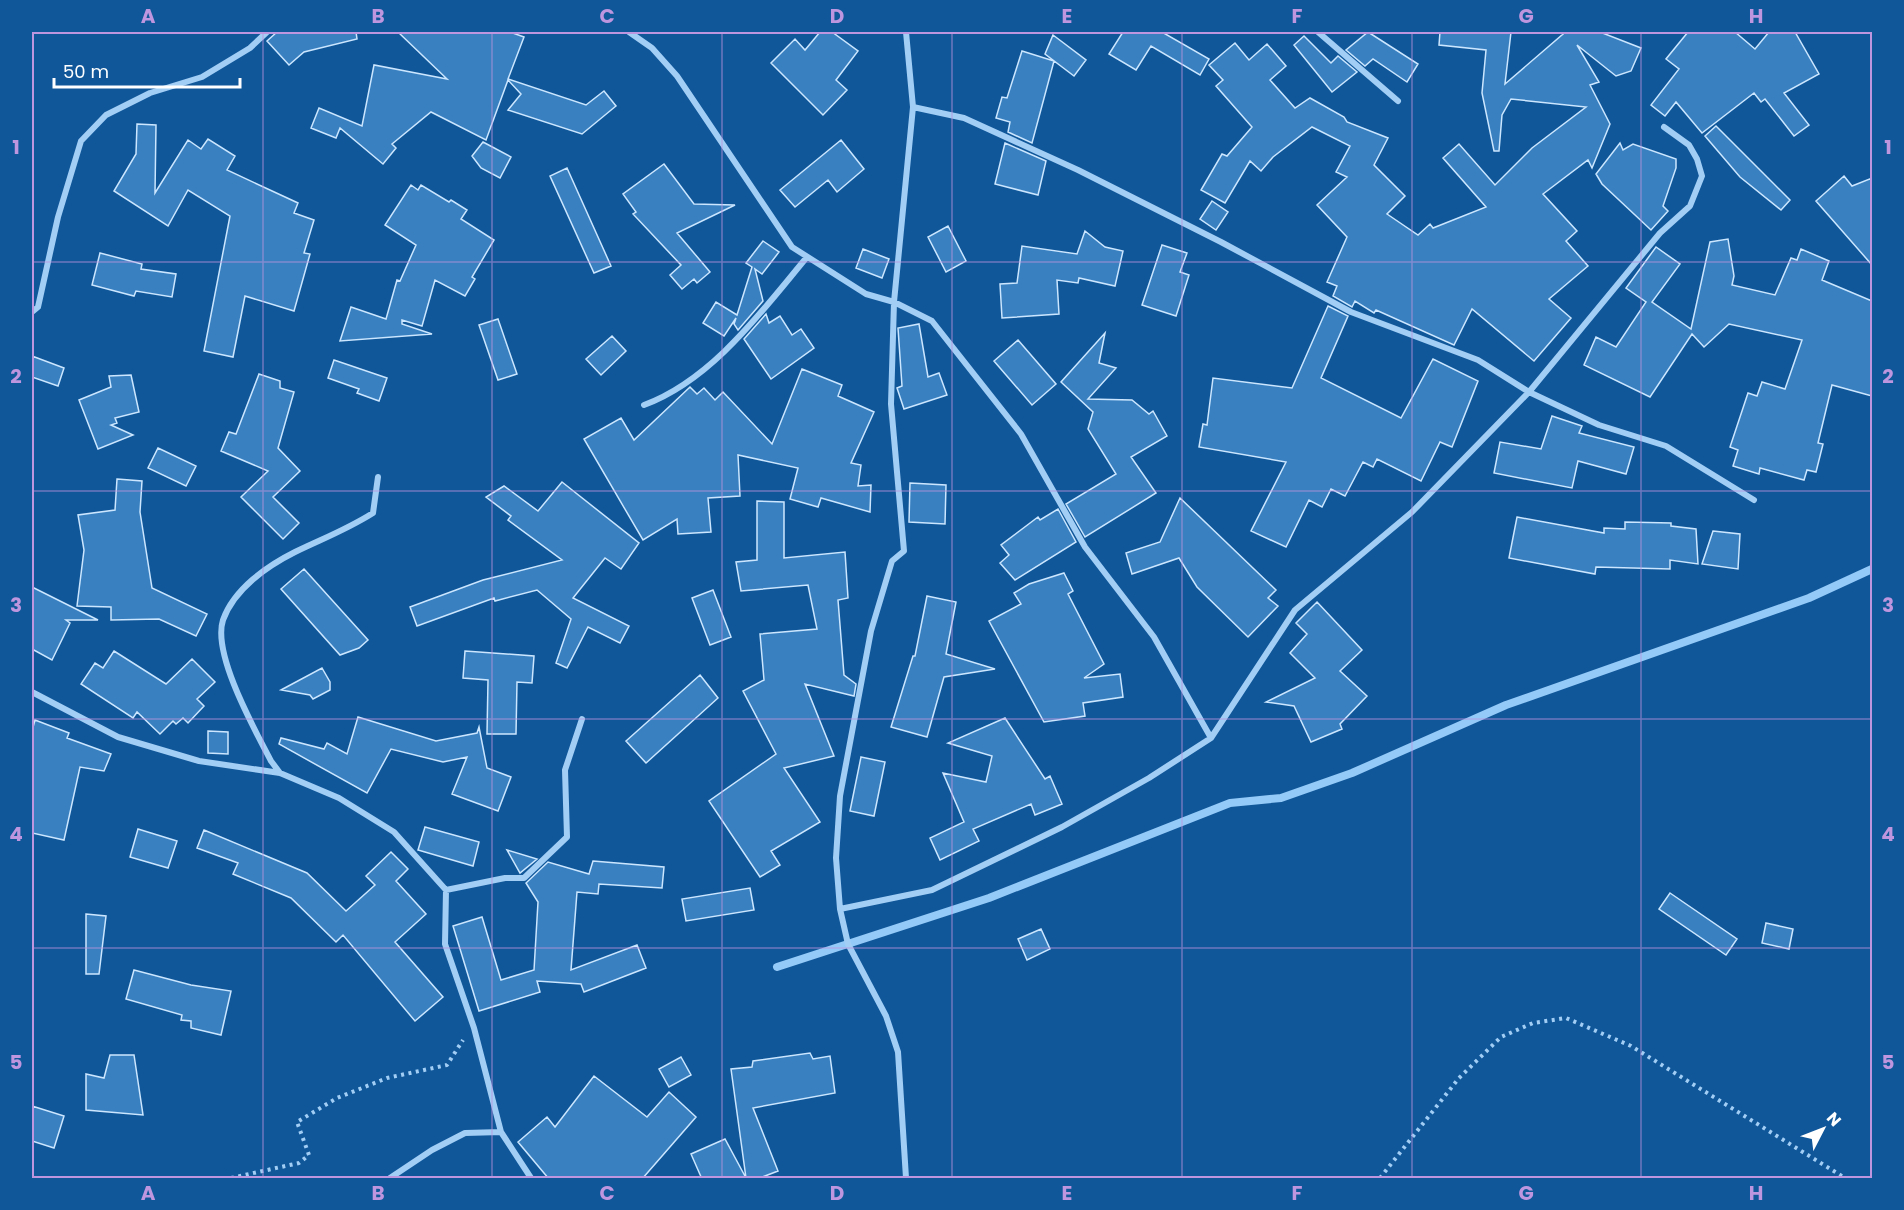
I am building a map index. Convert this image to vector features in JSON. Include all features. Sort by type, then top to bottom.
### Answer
[{"type":"street","points":[[32,312],[38,307],[58,217],[81,141],[106,115],[150,93],[202,77],[250,48],[267,32]]},
{"type":"street","points":[[629,32],[652,48],[677,76],[792,248],[866,294],[894,302],[932,321],[1022,434],[1085,547],[1154,637],[1211,738]]},
{"type":"street","points":[[906,32],[913,106],[894,302],[891,404],[904,551],[892,561],[872,631],[840,796],[836,858],[840,909],[848,944],[886,1016],[898,1052],[906,1179]]},
{"type":"street","points":[[1318,32],[1398,101]]},
{"type":"street","points":[[913,106],[964,118],[1068,165],[1221,242],[1351,312],[1478,360],[1529,392],[1599,425],[1666,446],[1754,500]]},
{"type":"street","points":[[840,909],[932,890],[1062,827],[1149,778],[1211,738],[1295,610],[1412,512],[1529,392],[1660,233],[1690,206],[1702,176],[1697,159],[1689,145],[1664,127]]},
{"type":"street","points":[[645,405],[664,398],[722,355],[807,257]]},
{"type":"street","points":[[280,773],[271,762],[226,668],[223,622],[234,600],[252,580],[295,552],[340,534],[373,513],[378,477]]},
{"type":"street","points":[[32,692],[118,738],[199,761],[280,773],[339,798],[394,832],[446,890],[445,944],[474,1028],[501,1132],[531,1179]]},
{"type":"street","points":[[446,890],[504,878],[524,878],[567,837],[565,770],[582,719]]},
{"type":"street","points":[[390,1179],[432,1150],[465,1133],[501,1132]]},
{"type":"path","points":[[1380,1179],[1459,1078],[1501,1037],[1533,1023],[1566,1018],[1631,1046],[1845,1179]]},
{"type":"path","points":[[231,1179],[299,1163],[309,1155],[297,1122],[338,1098],[387,1078],[447,1065],[474,1028]]},
{"type":"building","points":[[277,32],[356,32],[357,39],[304,52],[289,65],[267,41]]},
{"type":"building","points":[[398,32],[510,32],[524,37],[508,79],[586,105],[604,91],[616,106],[582,134],[508,110],[521,94],[508,80],[486,140],[431,112],[392,144],[396,148],[383,164],[340,128],[336,138],[311,128],[319,108],[362,126],[374,65],[447,79]]},
{"type":"building","points":[[820,32],[832,32],[858,51],[836,80],[847,90],[823,115],[771,63],[795,39],[805,50]]},
{"type":"building","points":[[1123,32],[1162,32],[1209,59],[1200,75],[1151,46],[1136,70],[1109,54]]},
{"type":"building","points":[[1368,32],[1418,64],[1407,82],[1373,59],[1365,66],[1346,50]]},
{"type":"building","points":[[1440,32],[1511,32],[1505,84],[1563,34],[1560,32],[1600,32],[1641,48],[1631,71],[1616,76],[1577,45],[1599,82],[1590,85],[1610,124],[1592,168],[1588,160],[1543,194],[1577,231],[1566,241],[1588,266],[1549,299],[1571,318],[1534,361],[1472,309],[1454,345],[1376,310],[1374,313],[1355,301],[1352,307],[1333,296],[1337,286],[1327,282],[1347,237],[1317,205],[1347,177],[1336,172],[1350,146],[1312,127],[1273,157],[1261,171],[1250,161],[1225,203],[1201,190],[1222,154],[1227,156],[1252,127],[1216,86],[1223,80],[1209,65],[1235,43],[1249,60],[1267,44],[1286,66],[1270,80],[1295,108],[1310,98],[1344,117],[1347,122],[1388,138],[1374,165],[1405,196],[1387,214],[1418,235],[1430,224],[1433,228],[1486,207],[1443,158],[1459,144],[1495,185],[1532,148],[1586,107],[1511,99],[1502,115],[1499,151],[1494,151],[1482,93],[1486,50],[1439,45]]},
{"type":"building","points":[[1688,32],[1735,32],[1755,49],[1769,32],[1795,32],[1819,74],[1784,93],[1809,125],[1794,136],[1765,99],[1761,102],[1754,93],[1702,133],[1676,102],[1665,116],[1651,105],[1679,69],[1666,59]]},
{"type":"building","points":[[1053,35],[1086,60],[1074,76],[1045,54]]},
{"type":"building","points":[[1304,36],[1331,63],[1338,56],[1357,72],[1332,92],[1294,45]]},
{"type":"building","points":[[1022,51],[1054,61],[1032,143],[1008,132],[1010,122],[996,118],[1002,97],[1007,98]]},
{"type":"building","points":[[137,124],[156,125],[155,193],[188,140],[201,149],[208,139],[235,156],[227,170],[298,203],[294,213],[314,220],[304,253],[310,254],[294,311],[245,296],[233,357],[204,351],[230,216],[188,190],[168,226],[114,191],[136,154]]},
{"type":"building","points":[[1716,126],[1790,200],[1781,210],[1740,177],[1705,136]]},
{"type":"building","points":[[841,140],[864,169],[837,192],[828,180],[795,207],[780,190]]},
{"type":"building","points":[[483,142],[511,157],[500,178],[481,168],[472,156]]},
{"type":"building","points":[[1005,143],[1046,161],[1038,195],[995,184]]},
{"type":"building","points":[[1620,143],[1623,150],[1633,144],[1676,159],[1676,168],[1663,206],[1668,211],[1651,230],[1602,184],[1596,174]]},
{"type":"building","points":[[664,164],[694,204],[735,205],[677,233],[710,272],[697,283],[694,279],[682,289],[670,275],[681,265],[633,214],[636,212],[623,194]]},
{"type":"building","points":[[567,168],[611,266],[594,273],[550,176]]},
{"type":"building","points":[[1844,176],[1852,186],[1872,178],[1872,265],[1816,201]]},
{"type":"building","points":[[411,185],[418,190],[421,185],[467,210],[461,219],[494,240],[472,277],[475,279],[465,296],[435,280],[422,326],[402,320],[402,324],[432,334],[340,341],[351,307],[386,319],[397,280],[400,281],[416,245],[385,225]]},
{"type":"building","points":[[1212,201],[1228,212],[1216,230],[1200,219]]},
{"type":"building","points":[[948,226],[966,261],[946,272],[928,237]]},
{"type":"building","points":[[1085,231],[1105,247],[1123,251],[1115,286],[1079,278],[1078,283],[1057,280],[1059,314],[1002,318],[1000,284],[1017,283],[1022,246],[1077,254]]},
{"type":"building","points":[[1728,239],[1734,276],[1732,285],[1775,295],[1791,258],[1797,260],[1801,249],[1829,261],[1822,280],[1872,301],[1872,396],[1832,385],[1818,443],[1823,444],[1816,472],[1807,470],[1804,480],[1760,468],[1759,474],[1733,466],[1738,450],[1730,447],[1748,393],[1757,396],[1762,382],[1785,389],[1802,340],[1729,324],[1704,347],[1692,334],[1650,397],[1584,365],[1596,337],[1616,347],[1646,302],[1626,288],[1656,247],[1680,264],[1652,302],[1691,329],[1710,242]]},
{"type":"building","points":[[763,241],[779,252],[762,274],[755,269],[763,301],[738,330],[734,324],[736,318],[724,336],[703,323],[716,302],[737,315],[752,267],[746,263]]},
{"type":"building","points":[[1162,245],[1187,253],[1180,272],[1189,275],[1176,316],[1142,305]]},
{"type":"building","points":[[863,249],[889,259],[882,278],[856,268]]},
{"type":"building","points":[[100,253],[142,264],[141,269],[176,274],[172,297],[136,291],[134,296],[92,285]]},
{"type":"building","points":[[1328,306],[1348,316],[1321,378],[1401,418],[1433,359],[1478,381],[1452,447],[1440,442],[1421,481],[1377,459],[1373,467],[1363,462],[1345,496],[1331,489],[1322,507],[1309,500],[1286,547],[1251,531],[1286,462],[1199,447],[1203,424],[1207,425],[1213,378],[1292,388]]},
{"type":"building","points":[[766,314],[769,323],[780,316],[792,335],[801,329],[814,348],[771,379],[744,339]]},
{"type":"building","points":[[498,319],[517,374],[498,380],[479,325]]},
{"type":"building","points":[[919,324],[928,377],[939,373],[947,395],[904,409],[897,388],[902,386],[898,328]]},
{"type":"building","points":[[1105,333],[1099,363],[1116,368],[1088,399],[1132,400],[1149,414],[1153,411],[1167,436],[1131,457],[1156,493],[1085,537],[1066,504],[1116,474],[1088,429],[1093,412],[1061,382]]},
{"type":"building","points":[[612,336],[626,351],[601,375],[586,359]]},
{"type":"building","points":[[1018,340],[1056,384],[1032,405],[994,361]]},
{"type":"building","points":[[32,356],[64,368],[58,386],[32,377]]},
{"type":"building","points":[[334,360],[387,378],[379,401],[357,393],[359,389],[328,378]]},
{"type":"building","points":[[802,369],[842,385],[838,396],[874,412],[851,463],[861,465],[858,486],[871,485],[870,512],[821,498],[818,507],[790,499],[798,468],[738,455],[740,496],[708,498],[711,532],[678,534],[677,519],[643,540],[584,439],[621,418],[634,440],[690,387],[697,394],[704,388],[715,400],[723,392],[772,444]]},
{"type":"building","points":[[259,374],[280,381],[280,388],[294,392],[278,448],[300,471],[273,497],[299,523],[283,539],[241,497],[268,471],[221,451],[229,432],[236,434]]},
{"type":"building","points":[[131,375],[139,412],[115,418],[117,423],[111,425],[133,435],[98,449],[79,400],[111,387],[109,376]]},
{"type":"building","points":[[1552,416],[1582,426],[1579,433],[1634,447],[1626,474],[1578,461],[1572,488],[1494,473],[1500,442],[1541,449]]},
{"type":"building","points":[[158,448],[196,466],[186,486],[148,468]]},
{"type":"building","points":[[117,479],[142,481],[140,512],[152,588],[207,614],[196,636],[159,619],[111,620],[111,607],[77,606],[84,550],[78,515],[115,510]]},
{"type":"building","points":[[562,482],[639,543],[621,569],[605,558],[573,598],[629,626],[620,643],[588,627],[567,668],[556,663],[571,619],[537,590],[495,601],[494,598],[417,626],[410,607],[483,580],[562,560],[508,520],[511,516],[486,497],[504,486],[538,511]]},
{"type":"building","points":[[910,483],[946,485],[945,524],[909,522]]},
{"type":"building","points":[[1180,498],[1276,590],[1268,598],[1278,606],[1248,637],[1197,587],[1179,558],[1132,574],[1126,553],[1160,542]]},
{"type":"building","points":[[757,501],[784,502],[784,558],[845,552],[848,598],[838,600],[844,675],[856,684],[854,696],[805,684],[834,756],[784,768],[820,822],[771,851],[780,865],[760,877],[709,801],[776,754],[743,691],[764,680],[760,634],[817,629],[808,585],[741,591],[736,562],[757,560]]},
{"type":"building","points":[[1058,509],[1076,542],[1015,580],[1000,563],[1009,555],[1001,545],[1038,517],[1040,520]]},
{"type":"building","points":[[1517,517],[1604,533],[1604,528],[1625,529],[1625,522],[1671,523],[1671,526],[1696,529],[1698,564],[1670,560],[1670,569],[1596,567],[1595,574],[1509,558]]},
{"type":"building","points":[[1713,531],[1740,534],[1738,569],[1702,564]]},
{"type":"building","points":[[304,569],[368,640],[359,648],[340,655],[281,589]]},
{"type":"building","points":[[1064,573],[1073,591],[1068,594],[1104,664],[1084,678],[1120,674],[1123,697],[1083,703],[1085,716],[1044,722],[989,621],[1021,604],[1014,593],[1029,584]]},
{"type":"building","points":[[32,587],[98,620],[66,620],[70,623],[52,660],[32,649]]},
{"type":"building","points":[[713,590],[731,637],[710,645],[692,598]]},
{"type":"building","points":[[927,596],[956,602],[946,654],[995,669],[944,677],[927,737],[891,727],[913,656],[915,656]]},
{"type":"building","points":[[1317,602],[1362,650],[1340,671],[1367,696],[1340,724],[1342,729],[1311,742],[1294,706],[1266,702],[1315,678],[1290,653],[1307,634],[1296,623]]},
{"type":"building","points":[[114,651],[166,684],[192,659],[215,682],[197,699],[204,706],[188,723],[183,718],[176,724],[173,721],[160,734],[137,712],[133,718],[81,684],[95,663],[103,668]]},
{"type":"building","points":[[465,651],[534,656],[532,683],[517,682],[516,734],[487,734],[488,680],[463,678]]},
{"type":"building","points":[[322,668],[330,682],[330,690],[313,699],[310,695],[281,690]]},
{"type":"building","points":[[700,675],[718,698],[646,763],[626,741]]},
{"type":"building","points":[[358,717],[436,741],[477,733],[479,727],[487,768],[511,777],[498,811],[452,794],[467,757],[443,762],[391,749],[367,793],[279,744],[281,738],[324,749],[327,743],[347,754]]},
{"type":"building","points":[[1005,718],[1045,779],[1050,776],[1062,804],[1035,815],[1031,804],[973,829],[979,841],[940,860],[930,838],[964,822],[943,773],[986,782],[992,756],[948,743]]},
{"type":"building","points":[[35,720],[69,733],[67,738],[111,754],[104,771],[80,767],[64,840],[32,833],[32,731]]},
{"type":"building","points":[[208,731],[228,732],[228,754],[208,753]]},
{"type":"building","points":[[861,757],[885,762],[874,816],[850,811]]},
{"type":"building","points":[[425,827],[479,842],[473,866],[418,850]]},
{"type":"building","points":[[138,829],[177,841],[168,868],[130,857]]},
{"type":"building","points":[[204,830],[307,873],[346,911],[375,885],[366,876],[391,852],[408,869],[396,881],[426,914],[395,942],[443,997],[415,1021],[343,935],[336,942],[291,898],[233,874],[238,863],[197,848]]},
{"type":"building","points":[[507,850],[537,859],[520,873]]},
{"type":"building","points":[[593,861],[664,867],[662,888],[599,884],[598,894],[577,892],[571,970],[637,945],[646,968],[584,992],[581,984],[537,981],[540,992],[479,1011],[453,926],[482,917],[501,980],[534,970],[538,902],[526,883],[548,862],[589,874]]},
{"type":"building","points":[[750,888],[754,910],[686,921],[682,899]]},
{"type":"building","points":[[1670,893],[1737,939],[1726,955],[1659,909]]},
{"type":"building","points":[[86,914],[106,916],[99,974],[86,974]]},
{"type":"building","points":[[1766,923],[1793,929],[1789,949],[1762,943]]},
{"type":"building","points":[[1041,929],[1050,949],[1027,960],[1018,939]]},
{"type":"building","points":[[134,970],[191,985],[231,991],[221,1035],[191,1028],[191,1021],[181,1020],[182,1015],[126,999]]},
{"type":"building","points":[[810,1053],[813,1059],[830,1056],[835,1093],[753,1108],[778,1171],[757,1179],[702,1179],[691,1154],[725,1139],[746,1178],[731,1069],[752,1067],[753,1061]]},
{"type":"building","points":[[110,1055],[134,1055],[143,1115],[86,1110],[86,1074],[104,1078]]},
{"type":"building","points":[[681,1057],[691,1075],[669,1087],[659,1069]]},
{"type":"building","points":[[594,1076],[647,1117],[669,1092],[696,1117],[642,1179],[549,1179],[518,1142],[547,1117],[555,1127]]},
{"type":"building","points":[[32,1106],[64,1116],[54,1148],[32,1141]]},
{"type":"waterway","points":[[777,967],[989,898],[1230,803],[1281,798],[1352,773],[1506,705],[1809,598],[1872,569]]}]
